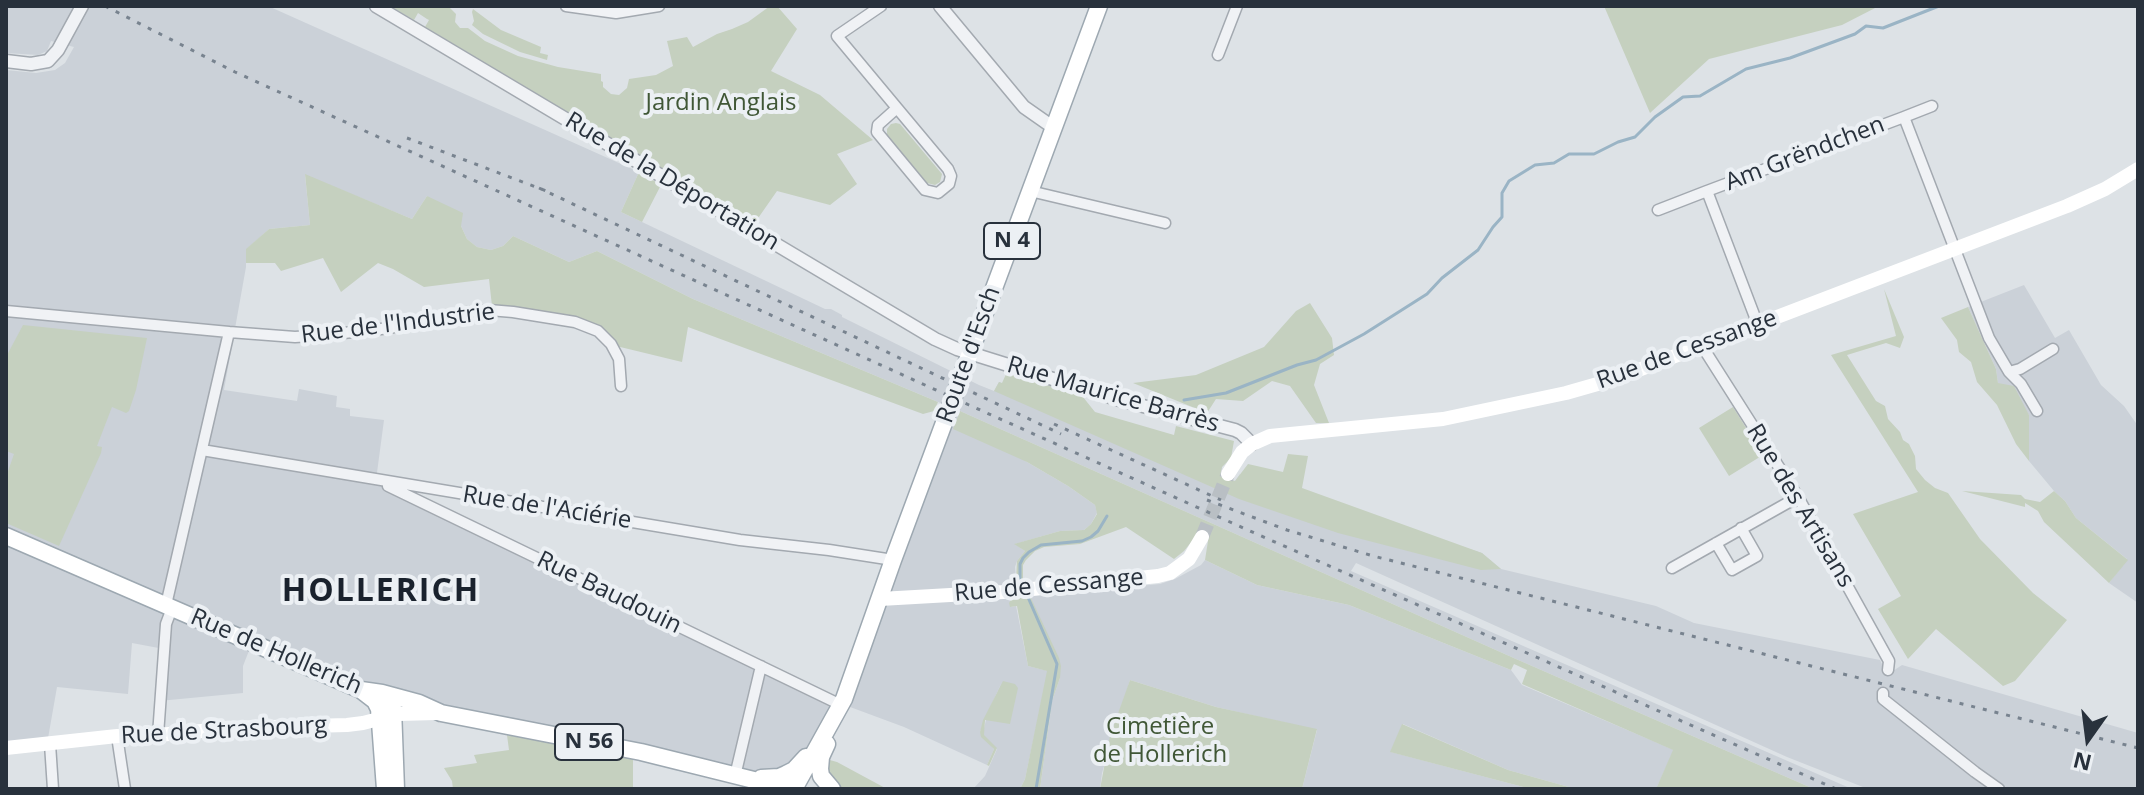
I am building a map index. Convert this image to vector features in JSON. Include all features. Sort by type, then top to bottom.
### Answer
[{"type":"main road","name":"Route d'Esch","points":[[792,789],[841,705],[1099,6]]},
{"type":"main road","name":"Rue de Cessange","points":[[1252,444],[1270,436],[1408,424],[1470,414],[1615,379],[2067,206],[2105,189],[2138,169]]},
{"type":"main road","points":[[1228,474],[1238,457],[1252,444]]},
{"type":"main road","name":"Rue de Hollerich","points":[[6,536],[361,690],[419,703],[441,713],[641,752],[792,789]]},
{"type":"main road","name":"Rue de Cessange","points":[[880,599],[1023,590],[1158,576],[1170,573],[1189,559],[1202,537]]},
{"type":"main road","points":[[361,690],[387,716],[396,789]]},
{"type":"main road","points":[[382,693],[390,703],[385,789]]},
{"type":"main road","name":"Route d'Esch","points":[[735,776],[779,777],[794,770],[841,705]]},
{"type":"main road","name":"N 4","points":[[832,789],[821,776],[821,757],[841,705]]},
{"type":"main road","name":"Rue de Strasbourg","points":[[6,748],[234,728],[347,725],[387,716],[441,713]]},
{"type":"street","points":[[6,61],[48,61],[58,50],[82,6]]},
{"type":"street","name":"Rue de la Déportation","points":[[376,6],[914,328],[970,353]]},
{"type":"street","points":[[566,6],[616,13],[659,6]]},
{"type":"street","points":[[881,6],[837,36],[948,169],[951,176],[949,184],[938,193],[925,190],[877,132],[878,125],[897,108]]},
{"type":"street","points":[[940,6],[1024,107],[1054,128]]},
{"type":"street","points":[[1218,55],[1237,6]]},
{"type":"street","name":"Am Grëndchen","points":[[1658,210],[1932,106]]},
{"type":"street","name":"Am Grëndchen","points":[[1904,117],[1989,338],[2037,411]]},
{"type":"street","points":[[1030,191],[1165,223]]},
{"type":"street","name":"Am Grëndchen","points":[[1707,191],[1758,325]]},
{"type":"street","name":"Rue de l'Industrie","points":[[6,311],[295,337],[390,328],[467,312],[513,312],[575,322],[598,331],[611,344],[619,359],[621,386]]},
{"type":"street","points":[[158,735],[166,624],[229,332]]},
{"type":"street","name":"Rue des Artisans","points":[[1702,346],[1798,497],[1889,661],[1888,670]]},
{"type":"street","points":[[2009,372],[2020,369],[2053,349]]},
{"type":"street","name":"Rue Maurice Barrès","points":[[970,353],[1120,400],[1235,430],[1252,444]]},
{"type":"street","name":"Rue de l'Aciérie","points":[[202,450],[740,540],[893,560]]},
{"type":"street","name":"Rue Baudouin","points":[[376,480],[841,705]]},
{"type":"street","points":[[1672,568],[1798,497]]},
{"type":"street","points":[[1716,543],[1732,570],[1757,556],[1741,528]]},
{"type":"street","points":[[735,776],[761,666]]},
{"type":"street","points":[[1883,693],[1883,699],[1999,789]]},
{"type":"street","points":[[117,736],[125,789]]},
{"type":"street","points":[[50,744],[53,789]]},
{"type":"shaded area","points":[[6,6],[268,6],[639,172],[621,212],[825,309],[831,309],[979,385],[994,391],[999,382],[1222,467],[1220,476],[1235,481],[1240,474],[1482,553],[1501,569],[1656,606],[1694,623],[1880,660],[1886,672],[1890,673],[1902,665],[2138,733],[2138,789],[1868,789],[1787,757],[1356,563],[1351,571],[1852,789],[1814,789],[960,411],[1027,462],[1095,505],[1097,513],[1084,530],[1060,531],[1015,544],[1025,551],[1015,567],[1016,581],[1023,597],[1012,599],[1011,607],[1016,606],[1028,666],[1048,671],[1025,779],[1020,789],[973,789],[985,776],[997,749],[983,732],[1002,681],[980,732],[994,749],[987,765],[904,727],[842,704],[950,407],[693,299],[597,251],[569,262],[513,236],[503,246],[491,250],[477,247],[467,239],[461,226],[427,196],[412,219],[305,175],[310,225],[269,229],[246,250],[246,267],[224,390],[297,401],[299,389],[337,396],[336,407],[350,409],[350,416],[384,420],[376,480],[841,705],[806,756],[768,778],[441,713],[252,643],[243,666],[243,693],[159,701],[164,649],[132,643],[128,694],[57,687],[47,744],[6,748],[6,70],[36,73],[55,70],[65,63],[74,47],[51,41],[47,51],[38,55],[6,53]]},
{"type":"shaded area","points":[[2024,285],[2055,338],[2069,330],[2101,385],[2124,406],[2138,426],[2138,603],[2109,583],[2127,559],[2076,518],[2029,461],[2029,415],[1998,383],[1996,369],[1968,307]]},
{"type":"shaded area","points":[[1205,560],[1257,585],[1349,605],[1511,670],[1522,685],[1674,750],[1656,789],[1576,789],[1508,770],[1403,724],[1391,752],[1531,789],[1302,789],[1317,730],[1216,707],[1130,680],[1100,789],[1040,789],[1052,701],[1060,678],[1030,596],[1160,584],[1175,579]]},
{"type":"green space","name":"Jardin Anglais","points":[[390,6],[448,6],[456,14],[455,22],[460,28],[468,28],[485,41],[518,56],[601,74],[603,87],[611,94],[619,95],[627,88],[629,79],[656,75],[673,66],[667,41],[687,37],[693,47],[748,22],[770,6],[777,6],[797,29],[771,71],[820,95],[873,140],[837,154],[857,184],[830,205],[777,191],[754,224],[425,27],[429,20],[418,13],[414,20]]},
{"type":"green space","points":[[1604,6],[1879,6],[1842,25],[1709,59],[1650,113]]},
{"type":"green space","points":[[473,9],[501,30],[541,47],[540,53],[548,55],[547,60],[520,52],[483,34],[472,25]]},
{"type":"green space","points":[[896,123],[942,174],[940,182],[935,185],[927,183],[887,135],[887,129]]},
{"type":"green space","points":[[639,172],[661,185],[642,222],[621,212]]},
{"type":"green space","points":[[305,174],[412,219],[427,196],[463,213],[461,226],[467,239],[477,247],[491,250],[503,246],[513,236],[569,262],[597,251],[693,299],[938,402],[934,411],[923,414],[688,327],[682,362],[612,345],[598,331],[492,306],[489,279],[424,287],[378,263],[341,292],[323,258],[281,271],[275,263],[246,263],[246,249],[269,229],[310,225]]},
{"type":"green space","points":[[1884,289],[1904,337],[1900,348],[1886,343],[1847,355],[1876,401],[1885,406],[1888,419],[1909,444],[1915,456],[1916,469],[1925,480],[1948,493],[1980,539],[2033,593],[2067,620],[2015,681],[2003,686],[1936,629],[1908,659],[1878,609],[1901,596],[1853,514],[1918,492],[1831,355],[1896,336]]},
{"type":"green space","points":[[1310,303],[1332,338],[1334,355],[1320,364],[1314,385],[1329,423],[1316,423],[1290,386],[1272,381],[1243,401],[1216,399],[1207,413],[1133,383],[1196,375],[1264,347],[1296,311]]},
{"type":"green space","points":[[1968,307],[1996,369],[1998,383],[2014,386],[2029,415],[2029,461],[2016,444],[1997,405],[1977,382],[1971,362],[1959,352],[1957,340],[1941,318]]},
{"type":"green space","points":[[23,325],[147,338],[129,411],[126,413],[112,407],[97,446],[102,447],[101,453],[59,546],[6,523],[6,477],[14,454],[6,451],[6,357]]},
{"type":"green space","points":[[1007,372],[1083,397],[1095,412],[1174,435],[1176,426],[1234,441],[1231,458],[1222,467],[1220,476],[1235,481],[1248,464],[1283,472],[1288,454],[1308,456],[1302,488],[1482,553],[1501,569],[1481,570],[1338,533],[1239,499],[994,391]]},
{"type":"green space","points":[[1733,407],[1763,455],[1729,476],[1699,428]]},
{"type":"green space","points":[[960,411],[1814,789],[1656,789],[1673,750],[1522,684],[1527,670],[1514,664],[1511,670],[1349,605],[1257,585],[1205,560],[1208,541],[1197,535],[1174,559],[1126,527],[1080,544],[1044,547],[1026,560],[1023,580],[1016,581],[1017,561],[1025,551],[1014,544],[1060,531],[1084,530],[1097,514],[1095,505],[1027,462],[953,429]]},
{"type":"green space","points":[[1962,491],[2021,495],[2040,502],[2054,491],[2076,518],[2128,560],[2109,583],[2044,522],[2038,511],[2025,503],[2025,507]]},
{"type":"green space","points":[[1030,596],[1061,666],[1052,701],[1040,789],[1020,789],[1025,779],[1047,671],[1028,666],[1017,606],[1010,607],[1009,603],[1012,598]]},
{"type":"green space","name":"Cimetière de Hollerich","points":[[1130,680],[1216,707],[1317,729],[1302,789],[1100,789],[1110,736]]},
{"type":"green space","points":[[1003,681],[1018,688],[1010,724],[985,720],[984,735],[997,748],[989,766],[994,749],[981,737],[980,732],[983,720]]},
{"type":"green space","points":[[1402,724],[1508,770],[1576,789],[1531,789],[1390,752]]},
{"type":"green space","points":[[507,735],[633,759],[633,789],[453,789],[444,768],[477,763],[474,755],[509,750]]},
{"type":"green space","points":[[826,759],[887,789],[842,789],[831,781]]},
{"type":"waterway","points":[[1184,400],[1226,393],[1316,360],[1427,294],[1478,250],[1502,217],[1502,193],[1509,181],[1535,165],[1554,163],[1569,154],[1594,154],[1635,137],[1655,117],[1683,97],[1700,96],[1746,69],[1790,58],[1855,34],[1866,26],[1883,28],[1939,6]]},
{"type":"waterway","points":[[1022,585],[1020,564],[1029,552],[1041,545],[1082,541],[1091,537],[1107,516]]},
{"type":"waterway","points":[[1027,595],[1057,664],[1036,789]]},
{"type":"tunnel","points":[[1202,537],[1228,474]]},
{"type":"railway","points":[[105,6],[235,72],[969,405],[1836,789]]},
{"type":"railway","points":[[407,138],[549,192]]},
{"type":"railway","points":[[539,188],[1061,434]]},
{"type":"railway","points":[[1054,424],[1221,500]]},
{"type":"railway","points":[[1207,500],[1287,530],[1373,556],[2138,748]]},
{"type":"district","name":"HOLLERICH","points":[[381,592]]}]
